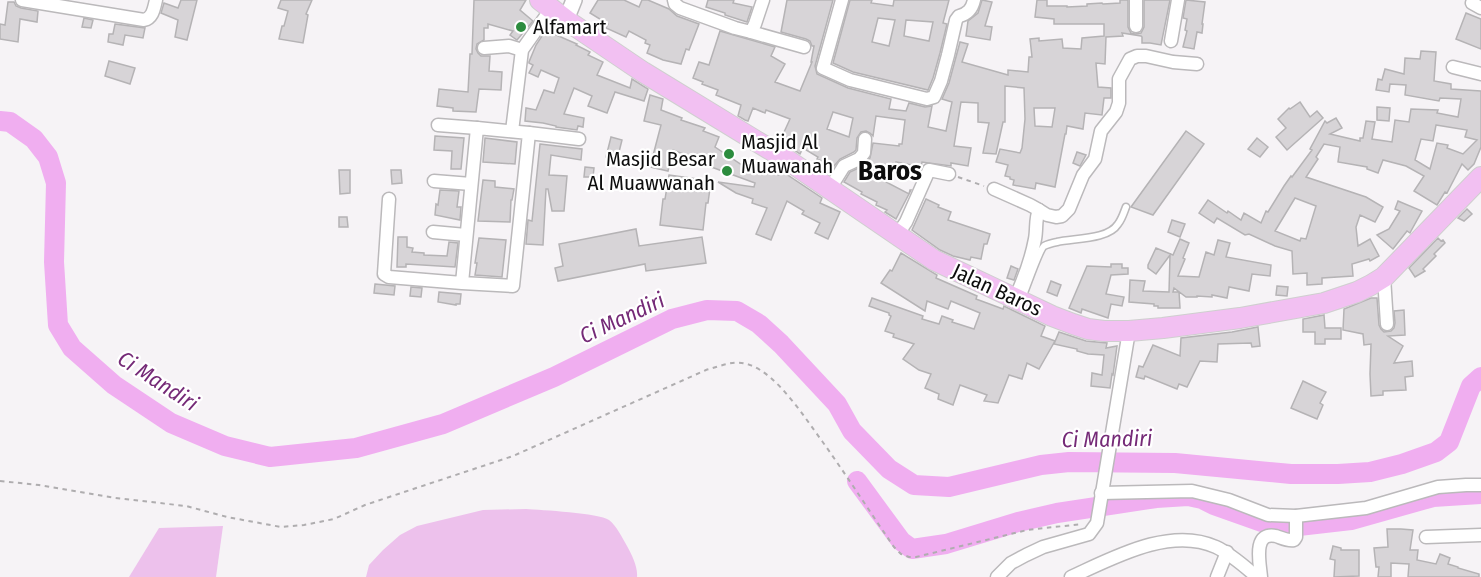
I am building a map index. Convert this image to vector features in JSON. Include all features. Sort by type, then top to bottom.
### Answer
[{"type":"main road","name":"Jalan Baros","points":[[553,10],[643,72],[789,161],[934,260],[1052,316],[1088,329],[1129,331],[1240,318],[1324,303],[1357,292],[1384,277],[1481,177]]},
{"type":"street","points":[[22,0],[144,20],[152,15],[156,0]]},
{"type":"street","points":[[512,131],[522,50],[553,10],[574,0]]},
{"type":"street","points":[[674,0],[680,8],[735,28],[804,47]]},
{"type":"street","points":[[751,32],[763,0]]},
{"type":"street","points":[[842,0],[823,68],[850,80],[927,99],[934,97],[938,88],[956,20],[969,11],[974,0]]},
{"type":"street","points":[[1136,0],[1136,26]]},
{"type":"street","points":[[1171,41],[1178,0]]},
{"type":"street","points":[[484,48],[509,46],[522,50]]},
{"type":"street","points":[[994,189],[1047,215],[1062,216],[1069,209],[1083,175],[1096,158],[1101,131],[1116,112],[1119,103],[1119,79],[1130,59],[1146,56],[1197,64]]},
{"type":"street","points":[[1453,67],[1481,74]]},
{"type":"street","points":[[438,125],[579,139]]},
{"type":"street","points":[[462,283],[477,128]]},
{"type":"street","points":[[389,199],[384,274],[389,277],[514,285],[529,133]]},
{"type":"street","points":[[829,190],[844,166],[859,159],[864,153],[865,139]]},
{"type":"street","points":[[897,235],[906,222],[928,170],[949,174]]},
{"type":"street","points":[[434,181],[471,184]]},
{"type":"street","points":[[1018,300],[1034,243],[1036,216],[1039,210]]},
{"type":"street","points":[[433,232],[466,236]]},
{"type":"street","points":[[1384,277],[1387,324]]},
{"type":"street","points":[[997,577],[1011,563],[1043,547],[1089,534],[1098,520],[1129,331]]},
{"type":"street","points":[[1102,492],[1192,491],[1229,500],[1296,526],[1438,487],[1481,485]]},
{"type":"street","points":[[1259,577],[1259,549],[1263,539],[1266,536],[1272,536],[1293,541],[1296,526]]},
{"type":"street","points":[[1425,537],[1481,535]]},
{"type":"street","points":[[1071,577],[1122,554],[1154,544],[1191,540],[1227,552],[1259,577]]},
{"type":"street","points":[[1217,577],[1227,552]]},
{"type":"lane","points":[[1018,300],[1040,251],[1046,245],[1086,239],[1102,234],[1118,226],[1126,207]]},
{"type":"path","points":[[949,174],[994,189]]},
{"type":"path","points":[[0,481],[186,506],[227,517],[281,527],[304,525],[334,519],[365,505],[513,456],[706,370],[732,362],[752,365],[765,374],[798,408],[894,548],[901,554],[916,557],[1027,530],[1098,520]]},
{"type":"shaded area","points":[[526,509],[582,514],[609,520],[631,553],[636,565],[637,577],[366,577],[369,565],[383,550],[400,535],[417,526],[483,510]]},
{"type":"shaded area","points":[[223,526],[216,577],[129,577],[159,528]]},
{"type":"building","points":[[181,0],[197,0],[187,40],[175,37],[178,20],[161,13],[164,3],[178,8]]},
{"type":"building","points":[[281,0],[312,0],[306,14],[308,15],[303,43],[279,39],[288,11],[278,8]]},
{"type":"building","points":[[474,0],[526,0],[520,10],[533,21],[517,40],[510,35],[513,31],[488,24],[488,28],[484,28],[484,40],[477,44],[476,49],[481,56],[490,56],[489,71],[502,72],[501,90],[479,89],[476,112],[453,111],[453,108],[437,106],[439,89],[468,92]]},
{"type":"building","points":[[598,0],[624,0],[639,7],[642,0],[648,0],[669,9],[677,16],[699,24],[681,64],[647,53],[650,45],[645,43],[646,40],[629,31],[626,37],[606,28],[608,24],[590,13]]},
{"type":"building","points":[[708,0],[734,0],[733,3],[752,7],[747,22],[706,7]]},
{"type":"building","points":[[787,0],[833,0],[815,66],[817,74],[848,88],[891,99],[889,109],[906,111],[909,103],[925,107],[932,106],[928,127],[946,131],[952,102],[942,99],[949,83],[960,42],[968,44],[962,62],[1008,75],[1008,70],[1028,72],[1029,57],[1032,57],[1030,39],[1039,38],[1039,41],[1062,39],[1063,48],[1081,49],[1082,38],[1104,36],[1104,24],[1054,24],[1054,19],[1035,17],[1037,0],[1047,0],[1047,6],[1067,7],[1120,3],[1120,0],[1128,0],[1128,27],[1131,33],[1135,34],[1141,33],[1144,27],[1144,0],[1170,0],[1161,45],[1142,43],[1141,36],[1122,33],[1123,36],[1106,37],[1105,64],[1096,63],[1098,87],[1111,88],[1111,98],[1104,98],[1102,115],[1085,113],[1083,129],[1067,126],[1055,187],[1036,183],[1035,189],[1013,185],[1014,180],[1005,176],[1008,165],[996,162],[1000,149],[1020,153],[1022,148],[1025,119],[1024,88],[1005,86],[1005,122],[1003,122],[996,154],[983,153],[989,123],[978,122],[978,103],[961,102],[954,146],[971,148],[968,166],[922,162],[921,167],[896,162],[886,182],[909,194],[896,219],[885,212],[887,210],[876,205],[877,202],[844,182],[850,172],[863,166],[870,158],[873,143],[899,146],[902,144],[905,120],[876,116],[873,136],[866,131],[861,132],[857,138],[856,150],[840,159],[834,166],[817,159],[818,157],[803,148],[800,154],[780,141],[790,119],[753,108],[748,121],[745,120],[738,116],[741,105],[716,95],[718,90],[693,78],[699,62],[709,65],[720,31],[775,47],[771,56],[785,64],[775,82],[800,91],[812,62],[814,46],[806,39],[781,32]],"holes":[[[1034,108],[1055,108],[1052,127],[1035,126]],[[833,112],[853,118],[849,137],[827,129]]]},
{"type":"building","points":[[850,0],[872,0],[871,3],[893,6],[894,0],[949,0],[943,23],[947,24],[928,90],[853,72],[833,63]],"holes":[[[878,18],[895,20],[889,46],[872,42]],[[906,20],[933,22],[929,41],[904,36]]]},
{"type":"building","points":[[982,0],[992,2],[985,26],[992,27],[990,40],[966,36],[968,21],[978,13]]},
{"type":"building","points":[[1186,0],[1205,2],[1202,33],[1197,32],[1194,49],[1183,47],[1187,31],[1185,30],[1187,19],[1183,18]]},
{"type":"building","points":[[8,2],[14,2],[21,8],[38,11],[37,22],[20,19],[18,42],[0,39],[0,24],[5,25]]},
{"type":"building","points":[[1466,13],[1481,19],[1481,49],[1456,39]]},
{"type":"building","points":[[84,18],[93,20],[91,28],[82,27]]},
{"type":"building","points":[[115,24],[145,28],[143,38],[125,35],[123,45],[108,42],[109,34],[113,34]]},
{"type":"building","points":[[548,27],[555,30],[554,34],[577,44],[590,52],[588,55],[603,62],[597,75],[630,88],[632,79],[648,89],[644,101],[615,92],[607,113],[588,106],[592,96],[574,88],[564,114],[584,118],[583,127],[578,126],[577,130],[525,121],[526,108],[536,110],[544,90],[554,93],[559,78],[541,70],[538,77],[529,73],[533,65],[529,62],[536,45]]},
{"type":"building","points":[[1421,51],[1436,52],[1434,81],[1451,84],[1451,89],[1481,91],[1481,147],[1474,164],[1468,170],[1462,164],[1447,193],[1445,192],[1437,205],[1414,191],[1424,176],[1406,166],[1383,160],[1378,173],[1367,167],[1338,162],[1340,147],[1324,144],[1316,157],[1318,159],[1306,177],[1366,197],[1383,207],[1375,222],[1360,215],[1356,227],[1358,246],[1370,239],[1379,256],[1370,261],[1369,259],[1352,264],[1353,276],[1322,278],[1322,284],[1307,285],[1307,273],[1293,274],[1292,251],[1249,234],[1245,235],[1217,218],[1214,223],[1199,213],[1208,200],[1241,220],[1244,213],[1261,223],[1266,211],[1268,212],[1291,176],[1312,150],[1310,149],[1325,121],[1327,123],[1336,118],[1342,128],[1330,134],[1360,141],[1360,138],[1363,138],[1366,121],[1375,122],[1372,139],[1392,142],[1395,120],[1409,122],[1411,109],[1438,110],[1437,113],[1458,117],[1461,99],[1440,98],[1439,101],[1405,95],[1406,85],[1390,84],[1389,92],[1376,90],[1378,79],[1382,80],[1385,69],[1404,74],[1405,58],[1420,59]],"holes":[[[1436,125],[1467,130],[1465,137],[1477,140],[1463,154],[1447,148],[1448,145],[1437,143],[1430,169],[1415,160],[1421,139],[1433,141]],[[1295,198],[1316,206],[1306,239],[1301,238],[1300,241],[1275,231]]]},
{"type":"building","points":[[109,61],[135,68],[130,84],[105,76]]},
{"type":"building","points":[[650,95],[663,99],[661,110],[705,128],[703,131],[719,137],[715,147],[748,169],[750,164],[779,175],[781,172],[786,174],[822,198],[820,203],[840,212],[828,239],[815,233],[820,223],[802,214],[804,211],[787,201],[771,240],[756,234],[767,208],[752,203],[753,199],[736,193],[718,182],[754,187],[755,183],[695,161],[696,159],[673,150],[668,171],[650,167],[661,125],[644,121]]},
{"type":"building","points":[[1300,102],[1310,117],[1317,111],[1323,118],[1287,150],[1276,137],[1286,128],[1278,119],[1289,108]]},
{"type":"building","points":[[1377,107],[1390,108],[1389,121],[1377,120]]},
{"type":"building","points":[[1186,131],[1204,144],[1153,215],[1131,207]]},
{"type":"building","points":[[435,136],[464,138],[461,169],[451,169],[452,151],[434,150]]},
{"type":"building","points":[[611,137],[622,140],[617,160],[606,157]]},
{"type":"building","points":[[485,138],[517,142],[515,164],[483,162]]},
{"type":"building","points":[[1257,138],[1268,147],[1260,157],[1248,149]]},
{"type":"building","points":[[540,144],[582,149],[581,160],[551,155],[549,175],[567,176],[564,211],[552,211],[548,189],[546,189],[543,245],[526,244],[528,220],[532,221]]},
{"type":"building","points":[[1077,152],[1086,155],[1080,166],[1073,163]]},
{"type":"building","points":[[585,167],[594,168],[593,177],[584,177]]},
{"type":"building","points":[[339,170],[350,170],[350,193],[340,194]]},
{"type":"building","points":[[391,170],[401,170],[402,183],[392,184]]},
{"type":"building","points":[[669,175],[711,181],[703,230],[660,225]]},
{"type":"building","points":[[483,180],[495,181],[495,187],[514,189],[510,222],[478,221]]},
{"type":"building","points":[[440,190],[459,191],[457,207],[461,207],[460,220],[435,215]]},
{"type":"building","points":[[926,199],[951,212],[948,220],[990,234],[987,244],[984,244],[981,259],[971,257],[970,260],[953,256],[940,250],[912,230]]},
{"type":"building","points":[[1398,201],[1422,211],[1410,233],[1407,231],[1393,249],[1377,235],[1389,229],[1400,211],[1395,209]]},
{"type":"building","points":[[1467,209],[1472,214],[1464,221],[1458,218]]},
{"type":"building","points":[[339,217],[347,217],[348,227],[339,227]]},
{"type":"building","points":[[1172,220],[1185,224],[1180,237],[1168,232]]},
{"type":"building","points":[[636,229],[639,246],[702,237],[706,263],[646,271],[645,264],[558,281],[555,268],[563,266],[559,244]]},
{"type":"building","points":[[398,237],[407,237],[407,247],[413,248],[412,252],[424,253],[424,255],[447,256],[449,242],[458,243],[455,267],[406,264],[406,267],[397,267]]},
{"type":"building","points":[[479,238],[506,240],[502,277],[475,275]]},
{"type":"building","points":[[1438,238],[1445,243],[1423,269],[1425,271],[1415,277],[1409,268]]},
{"type":"building","points":[[1180,239],[1189,243],[1178,276],[1199,277],[1206,252],[1214,255],[1218,240],[1230,243],[1226,257],[1271,265],[1270,276],[1252,274],[1249,291],[1229,287],[1227,298],[1212,295],[1212,297],[1186,297],[1174,288],[1173,292],[1179,292],[1180,308],[1158,308],[1154,304],[1129,302],[1130,280],[1145,281],[1143,291],[1169,292],[1170,255],[1156,274],[1148,268],[1148,265],[1156,248],[1173,255]]},
{"type":"building","points":[[901,253],[937,275],[936,278],[977,296],[976,299],[1003,309],[1004,306],[1045,326],[1041,336],[1055,341],[1039,369],[1027,363],[1022,379],[1009,375],[998,403],[984,401],[987,395],[960,385],[953,405],[938,399],[939,394],[925,388],[931,374],[919,370],[903,359],[914,344],[893,337],[894,334],[885,331],[891,316],[889,313],[869,306],[872,298],[923,316],[922,319],[939,324],[942,316],[974,329],[980,313],[951,301],[948,309],[927,301],[925,311],[881,283],[890,270],[892,271]]},
{"type":"building","points":[[1111,264],[1122,264],[1122,268],[1128,268],[1128,274],[1111,275],[1106,294],[1124,297],[1122,306],[1111,304],[1108,318],[1082,309],[1081,313],[1069,308],[1087,266],[1111,267]]},
{"type":"building","points":[[1011,266],[1018,269],[1014,280],[1007,278]]},
{"type":"building","points":[[1051,281],[1061,285],[1057,296],[1047,292]]},
{"type":"building","points":[[375,284],[395,286],[394,295],[374,293]]},
{"type":"building","points":[[1277,286],[1288,287],[1287,296],[1276,295]]},
{"type":"building","points":[[411,287],[422,288],[421,297],[410,296]]},
{"type":"building","points":[[439,292],[461,294],[460,304],[438,302]]},
{"type":"building","points":[[1371,298],[1377,298],[1379,325],[1384,332],[1394,328],[1394,311],[1404,310],[1405,335],[1388,336],[1403,346],[1394,363],[1412,361],[1413,376],[1405,377],[1406,390],[1383,391],[1383,395],[1371,396],[1371,344],[1364,345],[1363,334],[1343,330],[1344,309]]},
{"type":"building","points":[[1324,315],[1325,328],[1341,328],[1341,339],[1325,339],[1325,344],[1315,344],[1315,332],[1303,332],[1303,319]]},
{"type":"building","points":[[1258,327],[1260,346],[1252,347],[1251,343],[1218,344],[1217,362],[1200,361],[1187,387],[1179,384],[1177,389],[1145,376],[1144,379],[1136,377],[1139,366],[1143,367],[1153,345],[1180,356],[1181,338]]},
{"type":"building","points":[[1059,332],[1086,341],[1107,343],[1106,348],[1117,346],[1110,388],[1091,386],[1092,373],[1102,375],[1104,355],[1088,354],[1054,344]]},
{"type":"building","points":[[1303,381],[1326,392],[1320,403],[1323,405],[1317,419],[1291,408]]},
{"type":"building","points":[[1387,529],[1413,530],[1410,550],[1418,550],[1417,560],[1436,564],[1440,554],[1450,558],[1448,564],[1479,574],[1479,577],[1408,577],[1409,564],[1391,563],[1391,577],[1378,577],[1379,567],[1376,567],[1374,548],[1388,547]]},
{"type":"building","points":[[1333,546],[1341,550],[1359,550],[1359,576],[1334,577],[1335,560],[1330,559]]},
{"type":"waterway","name":"Ci Mandiri","points":[[0,121],[10,122],[34,139],[48,157],[56,183],[54,262],[58,325],[72,348],[114,385],[171,423],[225,446],[270,457],[356,448],[443,424],[554,377],[672,319],[707,310],[737,311],[759,324],[837,404],[852,431],[889,469],[914,485],[949,487],[1041,465],[1069,462],[1175,463],[1291,474],[1370,472],[1436,452],[1449,442],[1471,386],[1481,377]]},
{"type":"waterway","points":[[857,481],[901,541],[912,549],[946,544],[1018,522],[1057,513],[1156,498],[1188,496],[1202,499],[1262,522],[1290,527],[1351,520],[1433,497],[1481,494]]},
{"type":"place","name":"Alfamart","points":[[521,27]]},
{"type":"place","name":"Masjid Al Muawanah","points":[[729,154]]},
{"type":"place","name":"Masjid Besar Al Muawwanah","points":[[727,171]]},
{"type":"district","name":"Baros","points":[[890,171]]}]
